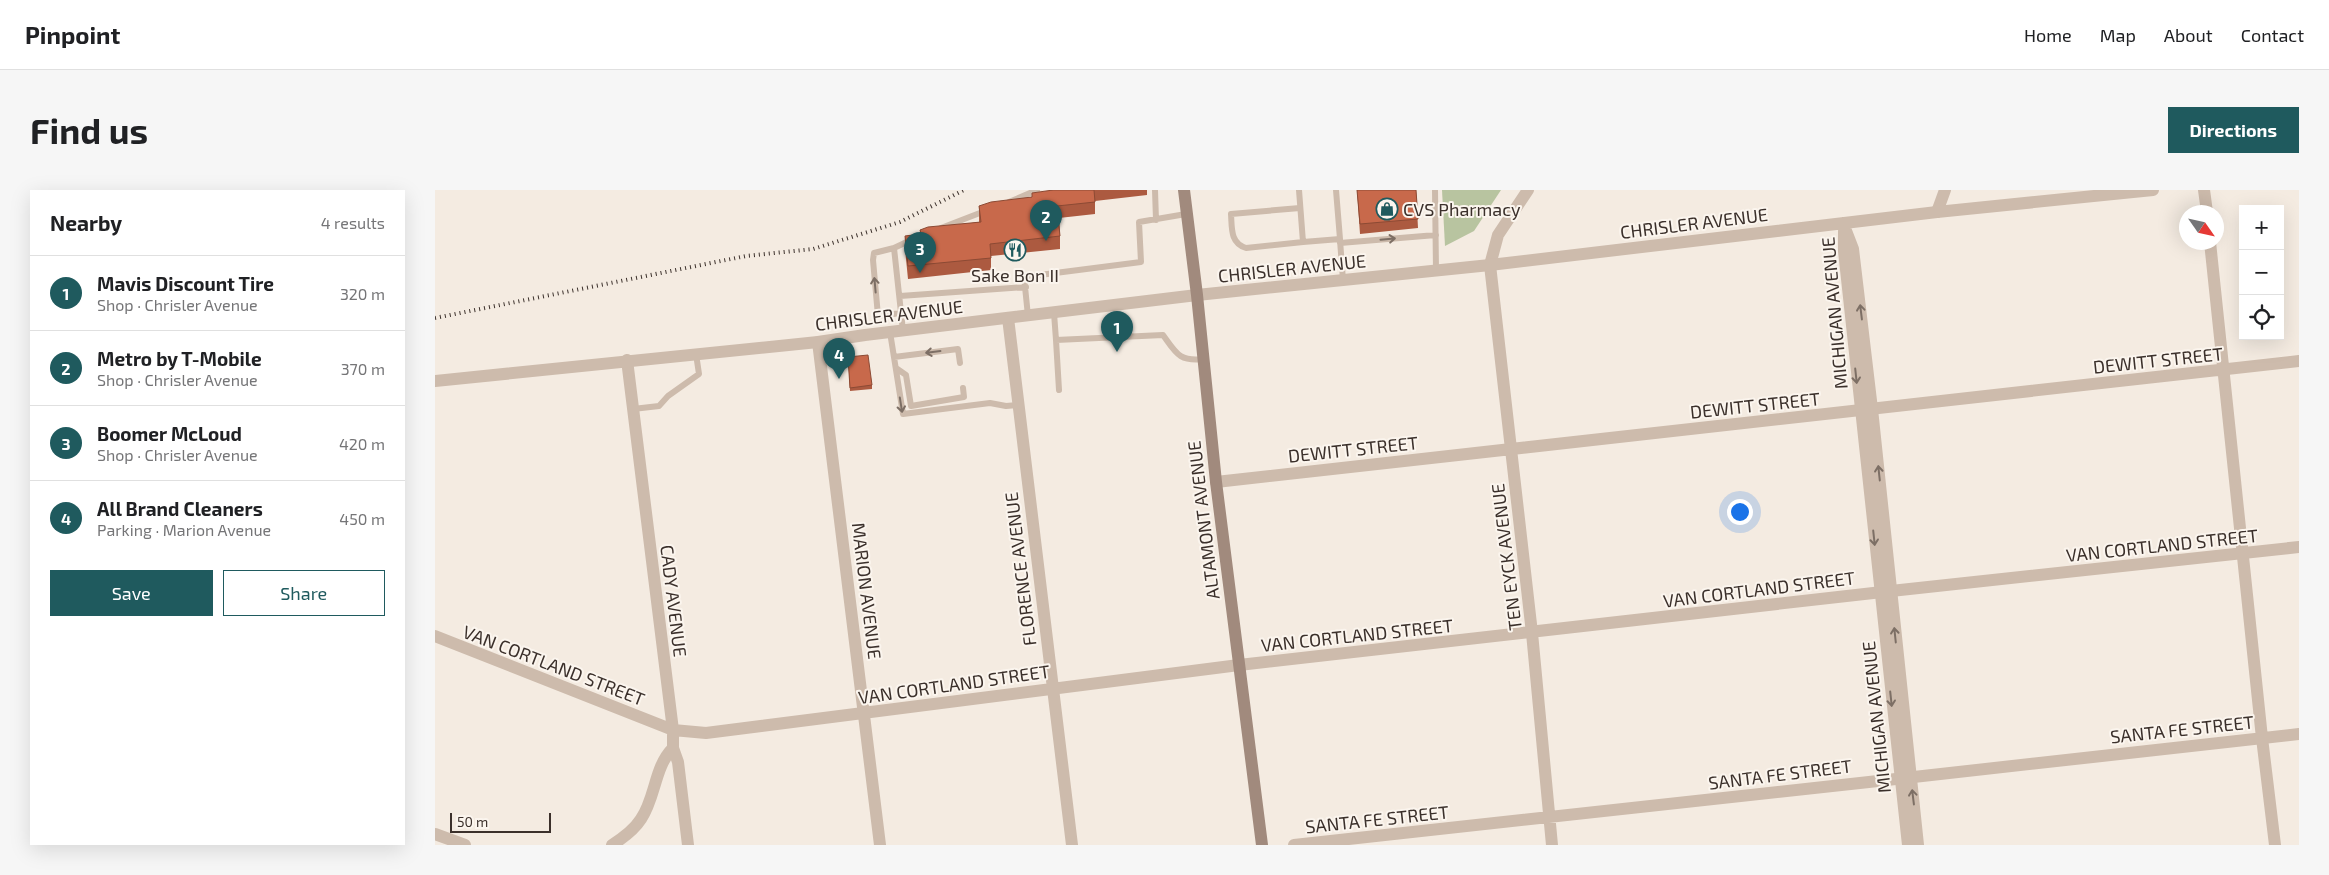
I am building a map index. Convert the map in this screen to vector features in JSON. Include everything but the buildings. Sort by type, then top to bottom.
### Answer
[{"type":"main road","name":"ALTAMONT AVENUE","points":[[1184,190],[1216,482],[1261,845]]},
{"type":"street","points":[[1490,265],[1498,235],[1528,190]]},
{"type":"street","points":[[1937,212],[1945,190]]},
{"type":"street","name":"CHRISLER AVENUE","points":[[435,382],[627,360],[818,342],[1197,295],[1490,265],[1937,212],[2153,190]]},
{"type":"street","points":[[2204,190],[2206,205]]},
{"type":"street","name":"MICHIGAN AVENUE","points":[[1843,223],[1844,251],[1866,410],[1905,777],[1908,845]]},
{"type":"street","points":[[2211,250],[2275,845]]},
{"type":"street","name":"TEN EYCK AVENUE","points":[[1490,265],[1532,633],[1552,845]]},
{"type":"street","name":"FLORENCE AVENUE","points":[[1008,318],[1072,845]]},
{"type":"street","name":"MARION AVENUE","points":[[818,342],[880,845]]},
{"type":"street","name":"CADY AVENUE","points":[[627,360],[673,730],[673,748],[678,762],[688,845]]},
{"type":"street","name":"DEWITT STREET","points":[[1216,482],[2299,361]]},
{"type":"street","name":"VAN CORTLAND STREET","points":[[435,636],[673,730],[706,733],[1239,665],[1532,633],[1885,591],[2299,547]]},
{"type":"street","name":"SANTA FE STREET","points":[[1294,845],[1550,819],[1905,777],[2299,734]]},
{"type":"street","points":[[612,845],[628,835],[642,818],[664,757],[673,748]]},
{"type":"street","name":"MICHIGAN AVENUE","points":[[1905,777],[1918,845]]},
{"type":"street","points":[[435,834],[465,845]]},
{"type":"lane","points":[[1005,203],[1037,190]]},
{"type":"lane","points":[[1155,190],[1156,220]]},
{"type":"lane","points":[[1299,190],[1303,242]]},
{"type":"lane","points":[[1336,190],[1343,280]]},
{"type":"lane","points":[[1435,190],[1436,270]]},
{"type":"lane","points":[[935,231],[996,206]]},
{"type":"lane","points":[[1300,208],[1231,214],[1233,238],[1239,246],[1246,248],[1303,242],[1435,235]]},
{"type":"lane","points":[[1028,316],[1024,277],[1141,262],[1139,222],[1186,214]]},
{"type":"lane","points":[[901,313],[878,316],[874,253],[895,248],[917,238]]},
{"type":"lane","points":[[895,248],[901,313],[896,331],[894,357],[903,414],[990,403],[1006,406],[1018,405]]},
{"type":"lane","points":[[900,296],[1026,287]]},
{"type":"lane","points":[[1054,313],[1059,390]]},
{"type":"lane","points":[[1056,340],[1163,335],[1177,355],[1190,360],[1203,359]]},
{"type":"lane","points":[[894,357],[958,349],[960,363]]},
{"type":"lane","points":[[633,409],[659,406],[668,396],[699,374],[696,354]]},
{"type":"lane","points":[[896,368],[906,375],[911,406],[964,397],[963,388]]},
{"type":"green space","points":[[1442,190],[1501,190],[1474,231],[1445,246]]},
{"type":"railway","points":[[435,318],[746,256],[813,249],[900,222],[964,190]]},
{"type":"place","name":"CVS Pharmacy","points":[[1387,209]]},
{"type":"place","name":"Metro by T-Mobile","points":[[1046,241]]},
{"type":"place","name":"Sake Bon II","points":[[1015,250]]},
{"type":"place","name":"Boomer McLoud","points":[[920,273]]},
{"type":"place","name":"Mavis Discount Tire","points":[[1117,352]]},
{"type":"place","name":"All Brand Cleaners","points":[[839,379]]}]
